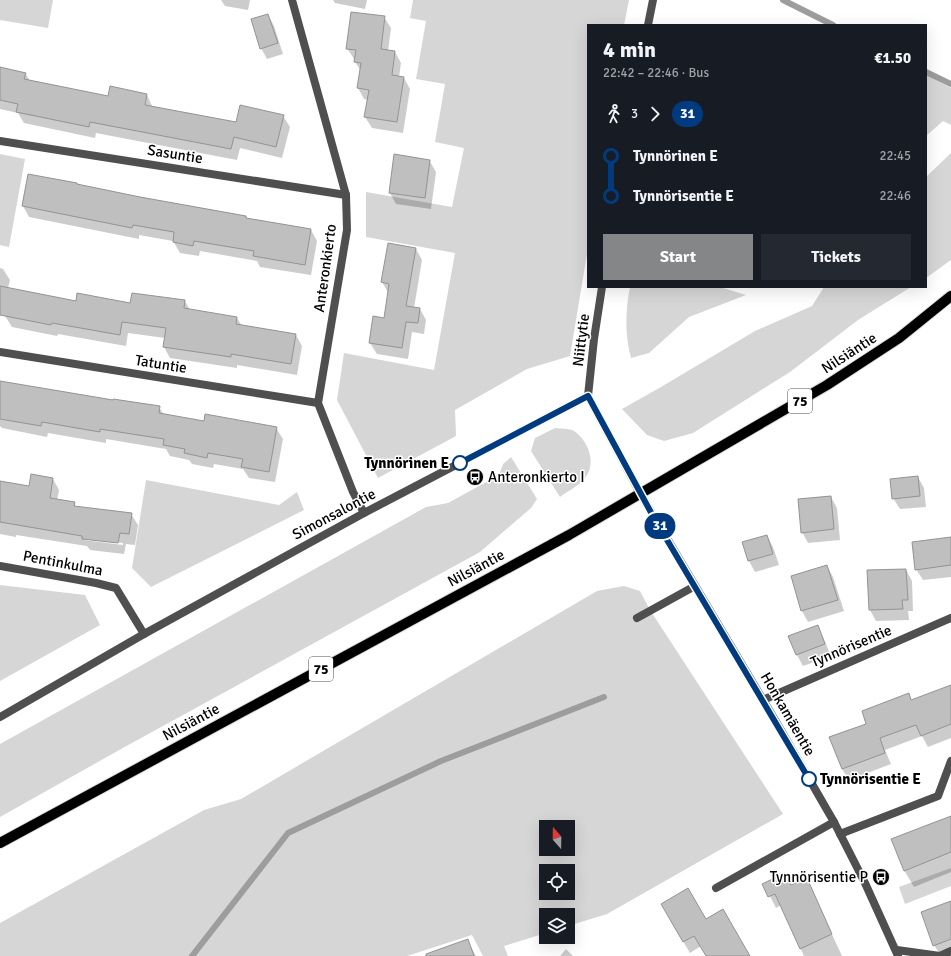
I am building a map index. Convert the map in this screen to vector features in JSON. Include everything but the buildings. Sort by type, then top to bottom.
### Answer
[{"type":"main road","name":"Nilsiäntie","points":[[0,843],[569,535],[827,384],[899,338],[951,296]]},
{"type":"street","name":"Anteronkierto","points":[[292,0],[346,196],[347,230],[318,403]]},
{"type":"street","points":[[648,24],[653,0]]},
{"type":"street","name":"Sasuntie","points":[[0,141],[346,196]]},
{"type":"street","name":"Niittytie","points":[[588,396],[594,339],[602,288]]},
{"type":"street","name":"Tatuntie","points":[[0,352],[318,403]]},
{"type":"street","points":[[588,396],[640,493]]},
{"type":"street","name":"Simonsalontie","points":[[0,717],[144,634],[364,513],[588,396]]},
{"type":"street","points":[[318,403],[353,492],[364,513]]},
{"type":"street","name":"Honkamäentie","points":[[640,493],[834,822],[898,953]]},
{"type":"street","name":"Pentinkulma","points":[[0,566],[116,588],[144,634]]},
{"type":"street","points":[[637,618],[695,586]]},
{"type":"street","name":"Tynnörisentie","points":[[763,700],[951,618]]},
{"type":"street","points":[[840,834],[938,796],[951,761]]},
{"type":"street","points":[[716,888],[834,822]]},
{"type":"street","points":[[898,953],[940,956],[951,951]]},
{"type":"shaded area","points":[[0,0],[53,0],[48,28],[0,20]]},
{"type":"shaded area","points":[[413,0],[629,0],[624,24],[587,24],[587,254],[570,356],[527,369],[455,410],[456,436],[378,478],[337,400],[344,353],[434,370],[455,253],[366,237],[366,192],[452,207],[464,148],[435,142],[445,84],[416,79],[426,21],[410,18]]},
{"type":"shaded area","points":[[927,76],[951,88],[951,125],[943,121],[927,135]]},
{"type":"shaded area","points":[[951,153],[951,260],[927,277],[927,176]]},
{"type":"shaded area","points":[[0,154],[25,159],[9,247],[0,245]]},
{"type":"shaded area","points":[[630,288],[723,288],[746,295],[689,317],[649,353],[631,358],[626,323]]},
{"type":"shaded area","points":[[823,288],[909,288],[858,320],[790,372],[693,433],[664,441],[647,435],[622,409],[755,331],[812,306]]},
{"type":"shaded area","points":[[555,428],[572,430],[579,435],[587,447],[591,461],[588,474],[583,480],[560,497],[531,451],[535,438]]},
{"type":"shaded area","points":[[511,457],[537,499],[531,508],[480,552],[0,817],[0,744],[426,507],[448,503],[499,475],[503,464]]},
{"type":"shaded area","points":[[146,480],[279,505],[297,492],[304,510],[151,587],[132,568]]},
{"type":"shaded area","points":[[0,585],[85,595],[100,625],[0,681]]},
{"type":"shaded area","points":[[624,586],[640,591],[650,610],[783,814],[607,914],[575,924],[575,908],[539,908],[539,935],[504,946],[508,956],[483,956],[472,935],[407,956],[0,956],[0,923],[204,810],[241,799],[597,591]]},
{"type":"shaded area","points":[[951,868],[951,886],[905,904],[899,887]]},
{"type":"waterway","points":[[783,0],[831,24]]},
{"type":"waterway","points":[[927,72],[951,84]]},
{"type":"waterway","points":[[192,956],[288,833],[441,761],[604,697]]},
{"type":"bus line","name":"31","points":[[460,463],[588,396],[654,518],[809,779]]},
{"type":"place","name":"Tynnörinen E","points":[[460,463]]},
{"type":"place","name":"Anteronkierto I","points":[[475,477]]},
{"type":"place","name":"Tynnörisentie E","points":[[809,779]]},
{"type":"place","name":"Tynnörisentie P","points":[[881,877]]}]
